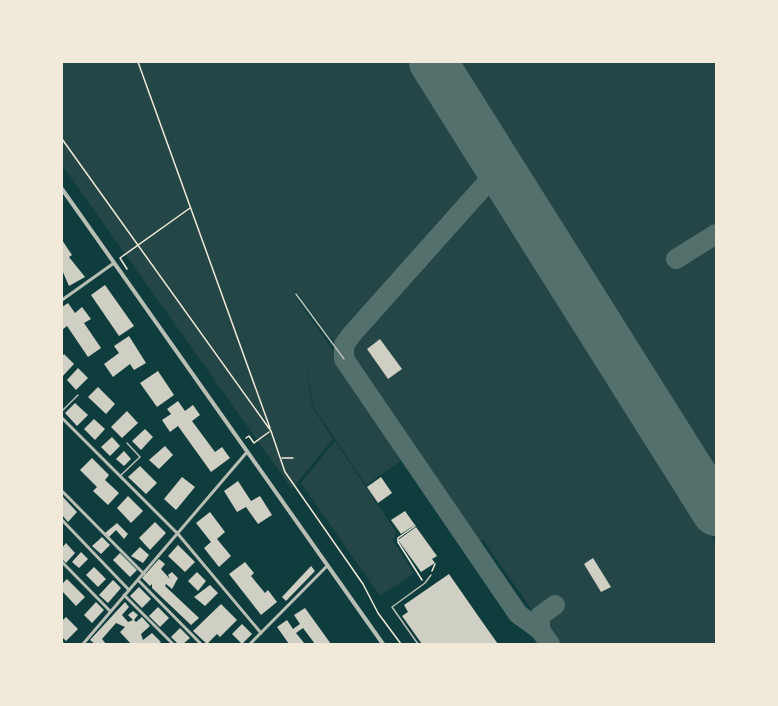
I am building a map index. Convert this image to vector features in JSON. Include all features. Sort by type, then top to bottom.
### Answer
[{"type":"street","points":[[62,189],[242,441],[383,645]]},
{"type":"street","points":[[62,298],[115,263]]},
{"type":"street","points":[[62,418],[178,534],[261,633]]},
{"type":"street","points":[[82,645],[249,451]]},
{"type":"street","points":[[62,491],[144,574]]},
{"type":"street","points":[[62,520],[129,590]]},
{"type":"street","points":[[62,562],[110,611]]},
{"type":"street","points":[[250,645],[327,566]]},
{"type":"street","points":[[138,580],[201,645]]},
{"type":"street","points":[[124,595],[173,645]]},
{"type":"lane","points":[[296,294],[344,359]]},
{"type":"lane","points":[[62,411],[78,395]]},
{"type":"lane","points":[[120,476],[140,456],[127,443]]},
{"type":"lane","points":[[418,645],[392,607],[425,583],[431,575]]},
{"type":"path","points":[[138,62],[285,472],[363,584],[378,613],[401,645]]},
{"type":"path","points":[[62,139],[271,431]]},
{"type":"path","points":[[122,272],[128,268],[120,258],[191,207]]},
{"type":"path","points":[[242,441],[249,436],[254,443],[271,431]]},
{"type":"path","points":[[281,459],[293,458]]},
{"type":"path","points":[[415,526],[398,538],[398,542],[425,583]]},
{"type":"path","points":[[431,575],[435,564]]},
{"type":"path","points":[[428,569],[431,575]]},
{"type":"shaded area","points":[[62,62],[413,62],[485,176],[336,345],[295,290],[296,297],[407,457],[366,485],[313,406],[305,355],[312,406],[333,439],[292,489],[62,165]]},
{"type":"shaded area","points":[[452,62],[716,62],[716,481]]},
{"type":"shaded area","points":[[492,187],[716,544],[716,644],[561,644],[539,615],[537,617],[483,540],[477,544],[347,357],[351,345],[379,306],[465,210],[468,212]]},
{"type":"shaded area","points":[[335,441],[396,532],[393,541],[414,573],[380,596],[301,483]]},
{"type":"building","points":[[62,240],[72,255],[69,257],[85,277],[69,286],[62,270]]},
{"type":"building","points":[[105,285],[134,326],[119,336],[91,295]]},
{"type":"building","points":[[68,303],[75,313],[82,307],[91,319],[84,323],[101,348],[88,357],[67,326],[62,330],[62,307]]},
{"type":"building","points":[[129,336],[146,363],[134,370],[130,364],[113,377],[104,364],[119,353],[114,346]]},
{"type":"building","points":[[380,339],[402,369],[388,379],[367,349]]},
{"type":"building","points":[[64,354],[74,364],[62,377],[62,357]]},
{"type":"building","points":[[78,368],[88,378],[76,390],[67,380]]},
{"type":"building","points":[[158,371],[174,395],[157,407],[140,383]]},
{"type":"building","points":[[98,387],[115,404],[106,414],[88,397]]},
{"type":"building","points":[[178,401],[185,411],[193,405],[200,415],[192,421],[215,452],[222,447],[230,458],[211,472],[178,426],[170,432],[162,420],[171,414],[167,409]]},
{"type":"building","points":[[75,403],[88,415],[77,426],[65,413]]},
{"type":"building","points":[[127,411],[138,423],[122,438],[111,427]]},
{"type":"building","points":[[94,419],[105,429],[95,440],[84,429]]},
{"type":"building","points":[[145,429],[153,437],[141,450],[132,441]]},
{"type":"building","points":[[112,437],[120,446],[110,456],[101,447]]},
{"type":"building","points":[[165,446],[173,455],[159,469],[149,460]]},
{"type":"building","points":[[124,451],[131,459],[124,466],[116,459]]},
{"type":"building","points":[[92,458],[109,475],[105,480],[119,493],[108,505],[93,491],[97,487],[80,470]]},
{"type":"building","points":[[140,466],[157,483],[146,494],[128,477]]},
{"type":"building","points":[[182,477],[195,487],[176,510],[164,499]]},
{"type":"building","points":[[381,477],[392,493],[378,503],[367,487]]},
{"type":"building","points":[[238,481],[251,501],[260,496],[272,515],[258,524],[246,507],[237,512],[224,491]]},
{"type":"building","points":[[128,496],[143,511],[131,523],[117,508]]},
{"type":"building","points":[[63,497],[77,512],[68,522],[62,515]]},
{"type":"building","points":[[405,511],[415,525],[401,534],[391,520]]},
{"type":"building","points":[[210,512],[225,532],[217,539],[231,556],[219,567],[204,548],[211,542],[196,523]]},
{"type":"building","points":[[155,522],[166,533],[150,550],[139,538]]},
{"type":"building","points":[[117,523],[128,534],[124,539],[116,530],[109,537],[105,533]]},
{"type":"building","points":[[416,527],[437,556],[432,559],[435,563],[421,572],[398,540]]},
{"type":"building","points":[[102,537],[110,545],[101,554],[92,546]]},
{"type":"building","points":[[66,543],[75,553],[66,563],[62,559],[62,548]]},
{"type":"building","points":[[178,545],[195,562],[185,572],[168,556]]},
{"type":"building","points":[[140,547],[149,555],[143,563],[131,556]]},
{"type":"building","points":[[81,552],[88,559],[79,568],[72,562]]},
{"type":"building","points":[[120,553],[137,570],[130,577],[113,560]]},
{"type":"building","points":[[593,558],[611,587],[601,592],[584,564]]},
{"type":"building","points":[[159,559],[165,564],[161,569],[170,579],[168,575],[172,572],[178,578],[172,589],[166,584],[165,586],[199,618],[191,625],[152,588],[152,584],[150,586],[142,578]]},
{"type":"building","points":[[245,562],[254,573],[251,576],[265,593],[268,590],[277,602],[261,615],[229,574]]},
{"type":"building","points":[[311,566],[315,571],[286,601],[282,597]]},
{"type":"building","points":[[94,567],[106,579],[98,587],[86,575]]},
{"type":"building","points":[[197,572],[206,581],[198,591],[188,581]]},
{"type":"building","points":[[449,574],[498,644],[422,644],[402,616],[408,612],[404,605]]},
{"type":"building","points":[[67,579],[85,597],[76,606],[62,591],[62,584]]},
{"type":"building","points":[[113,580],[121,588],[108,603],[99,595]]},
{"type":"building","points":[[210,585],[218,593],[205,606],[194,597]]},
{"type":"building","points":[[139,587],[151,599],[142,608],[130,596]]},
{"type":"building","points":[[96,602],[104,610],[92,623],[84,615]]},
{"type":"building","points":[[125,602],[129,607],[122,615],[128,622],[133,620],[128,615],[133,611],[138,615],[134,620],[136,622],[142,617],[150,626],[141,634],[143,640],[152,633],[161,642],[131,644],[120,632],[125,627],[116,623],[102,639],[106,644],[95,644],[90,640]]},
{"type":"building","points":[[221,604],[237,620],[220,637],[217,634],[207,644],[193,631]]},
{"type":"building","points":[[158,607],[169,618],[160,627],[149,616]]},
{"type":"building","points":[[305,608],[331,644],[315,644],[303,628],[296,633],[305,644],[289,644],[277,627],[287,620],[293,629],[300,624],[294,615]]},
{"type":"building","points":[[66,617],[78,629],[66,641],[62,637],[62,621]]},
{"type":"building","points":[[242,624],[252,634],[242,644],[232,634]]},
{"type":"building","points":[[180,628],[190,638],[183,644],[178,644],[171,637]]},
{"type":"taxiway","points":[[500,168],[352,334],[344,345],[344,359],[518,614],[540,630],[550,644]]},
{"type":"taxiway","points":[[676,259],[716,234]]},
{"type":"taxiway","points":[[540,630],[540,616],[555,605]]},
{"type":"runway","points":[[433,62],[716,512]]}]
